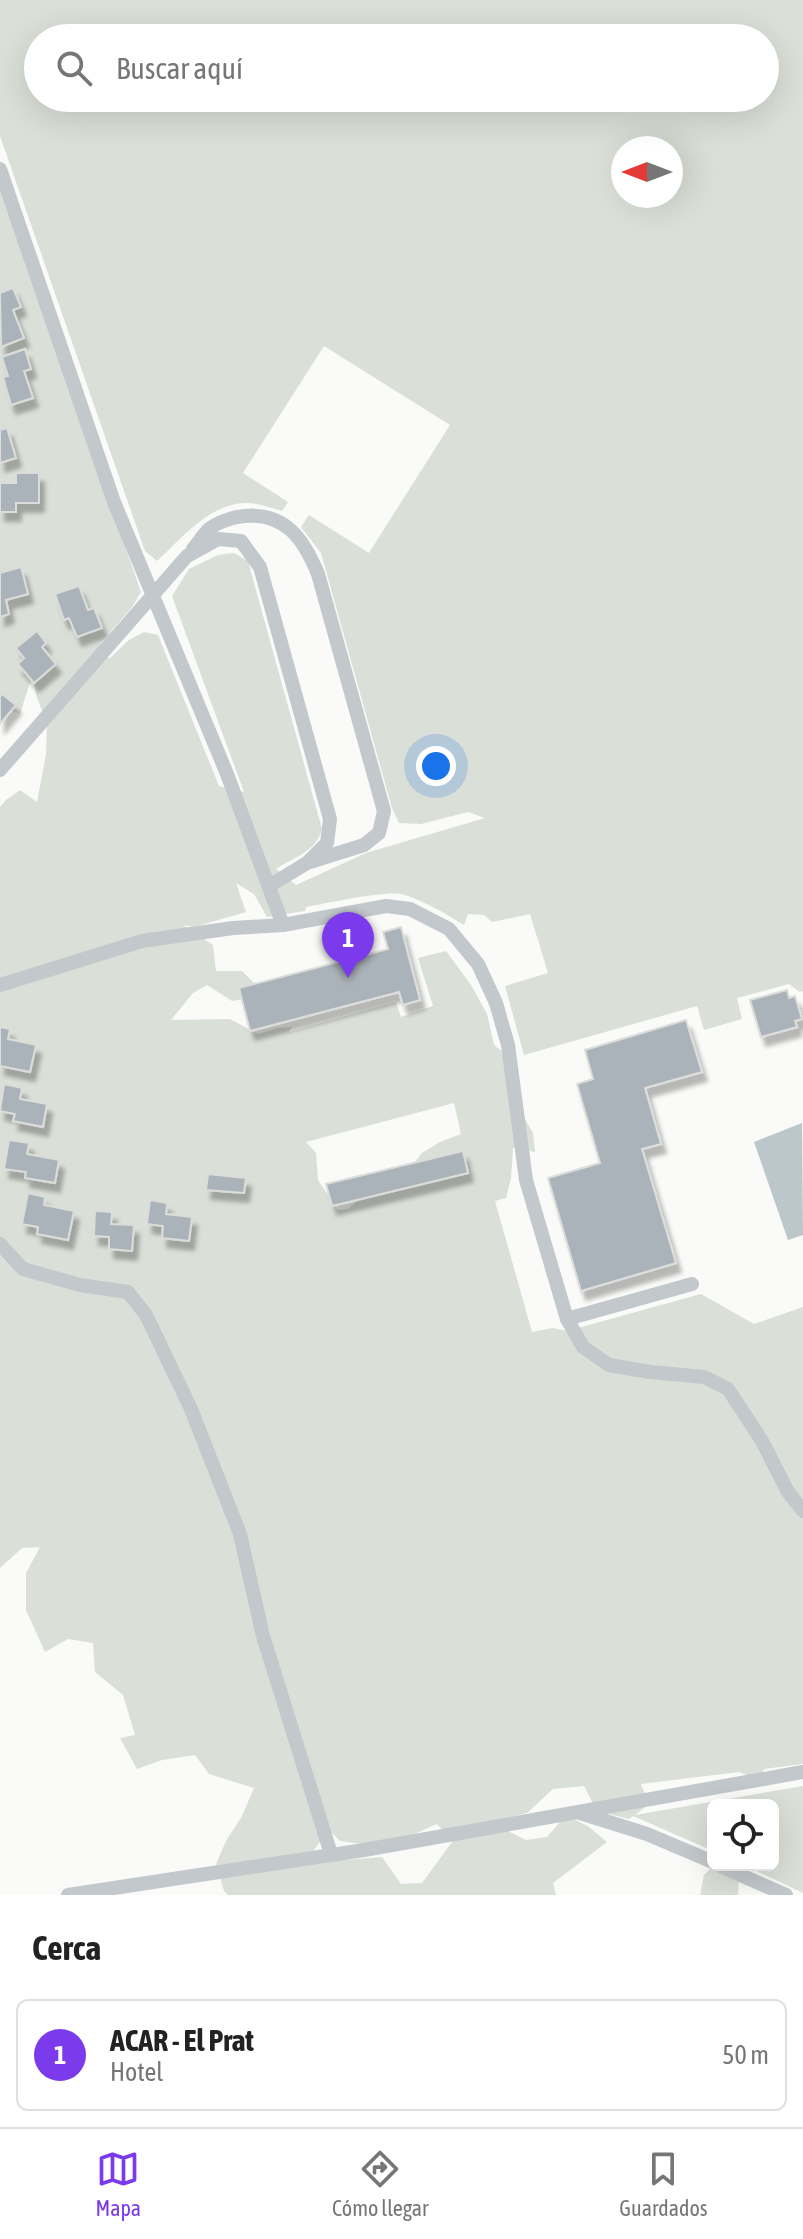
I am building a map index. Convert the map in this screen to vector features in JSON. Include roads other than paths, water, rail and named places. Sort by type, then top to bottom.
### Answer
[{"type":"lane","points":[[0,169],[114,502],[227,774],[283,925]]},
{"type":"lane","points":[[0,770],[210,528],[235,517],[260,515],[283,523],[307,548],[318,574],[384,811],[379,833],[364,845],[307,863],[269,886]]},
{"type":"lane","points":[[187,556],[218,539],[241,541],[260,567],[330,819],[327,843],[307,863]]},
{"type":"lane","points":[[0,985],[142,941],[233,928],[283,925],[386,906],[410,909],[449,929],[478,964],[496,1003],[508,1045],[526,1180],[567,1319],[583,1347],[609,1365],[704,1377],[728,1389],[762,1441],[788,1492],[803,1511]]},
{"type":"lane","points":[[0,1244],[23,1269],[80,1285],[128,1292],[146,1315],[191,1409],[240,1534],[263,1636],[331,1854]]},
{"type":"lane","points":[[567,1319],[692,1284]]},
{"type":"lane","points":[[68,1895],[576,1812],[802,1769]]},
{"type":"lane","points":[[576,1812],[647,1834],[707,1860]]},
{"type":"lane","points":[[732,1871],[786,1895]]},
{"type":"place","name":"ACAR - El Prat","points":[[348,978]]}]
